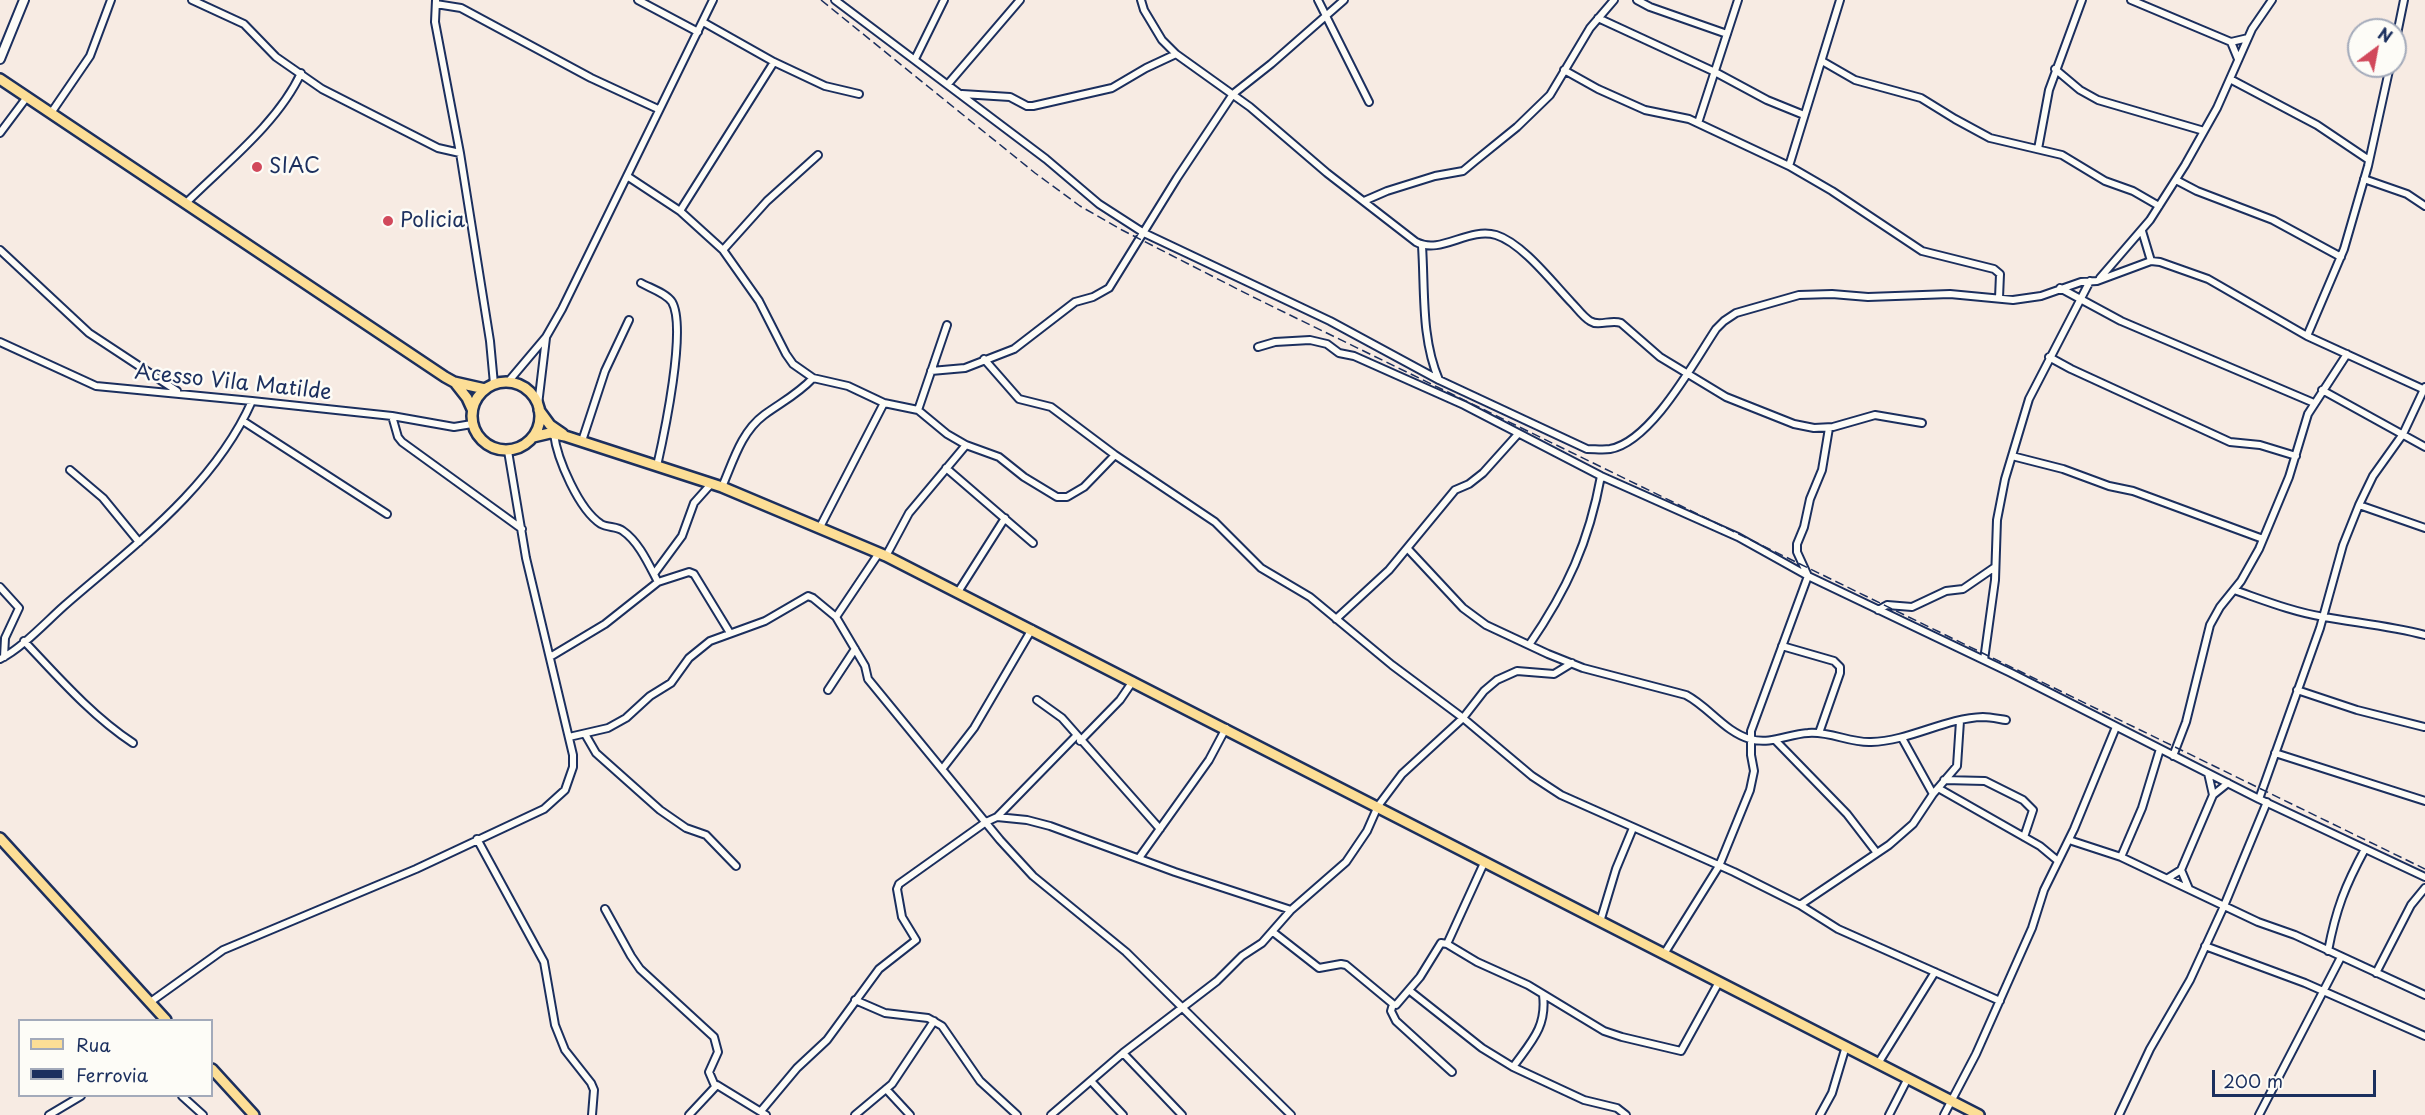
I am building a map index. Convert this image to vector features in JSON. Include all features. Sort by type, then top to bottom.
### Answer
[{"type":"main road","points":[[0,79],[454,382],[467,398],[472,409]]},
{"type":"main road","points":[[454,382],[484,389]]},
{"type":"main road","points":[[538,407],[540,417],[538,429],[533,437],[518,449],[508,451],[485,444],[476,434],[472,424],[472,409],[477,397],[484,389],[494,384],[508,382],[522,386],[531,394],[550,425],[565,436]]},
{"type":"main road","points":[[533,437],[554,434],[565,436],[722,487],[882,554],[1226,728],[1599,923],[1879,1062],[1979,1115]]},
{"type":"main road","points":[[0,838],[165,1019]]},
{"type":"main road","points":[[213,1070],[254,1115]]},
{"type":"street","points":[[0,58],[24,0]]},
{"type":"street","points":[[51,113],[90,56],[111,0]]},
{"type":"street","points":[[192,0],[244,24],[276,57],[322,89],[438,148],[460,153]]},
{"type":"street","points":[[638,0],[698,32]]},
{"type":"street","points":[[508,382],[546,337],[714,0]]},
{"type":"street","points":[[836,0],[1046,159],[1099,204],[1144,233],[1330,321],[1439,380],[1587,449],[1612,449],[1628,440],[1659,416],[1724,321],[1736,313],[1799,295],[1950,294],[2021,299],[2041,296],[2060,288],[2094,281],[2151,261],[2160,261],[2208,279],[2307,336],[2425,389],[2403,434],[2373,476],[2359,505],[2343,545],[2322,617],[2259,799]]},
{"type":"street","points":[[915,60],[944,0]]},
{"type":"street","points":[[948,84],[1020,0]]},
{"type":"street","points":[[1141,0],[1144,10],[1162,40],[1176,54],[1233,94],[1407,237],[1422,246],[1441,244],[1469,235],[1494,234],[1504,238],[1546,275],[1589,321],[1621,323],[1660,357],[1726,397],[1794,424],[1829,428],[1875,415],[1922,423]]},
{"type":"street","points":[[1318,0],[1369,102]]},
{"type":"street","points":[[931,371],[959,369],[1022,345],[1075,302],[1109,288],[1177,178],[1233,94],[1344,0]]},
{"type":"street","points":[[1364,201],[1434,176],[1462,171],[1517,127],[1542,104],[1555,87],[1599,18],[1614,0]]},
{"type":"street","points":[[1637,0],[1650,7],[1727,34]]},
{"type":"street","points":[[1698,123],[1738,0]]},
{"type":"street","points":[[1789,166],[1840,0]]},
{"type":"street","points":[[2038,149],[2055,69],[2082,0]]},
{"type":"street","points":[[2132,0],[2231,42],[2248,38]]},
{"type":"street","points":[[1984,660],[2000,505],[2029,399],[2081,299],[2094,281],[2142,231],[2176,180],[2230,80],[2248,38],[2272,0]]},
{"type":"street","points":[[2400,18],[2404,0]]},
{"type":"street","points":[[494,384],[490,341],[470,229],[460,153],[435,22],[436,2],[460,8],[591,78],[658,110]]},
{"type":"street","points":[[1599,18],[1715,72],[1767,100],[1804,115]]},
{"type":"street","points":[[703,22],[774,62],[825,86],[859,94]]},
{"type":"street","points":[[2231,42],[2238,59]]},
{"type":"street","points":[[962,94],[1010,97],[1027,106],[1033,106],[1112,88],[1176,54]]},
{"type":"street","points":[[1822,61],[1855,80],[1921,98],[1984,135],[2062,155],[2105,181],[2133,191],[2159,206]]},
{"type":"street","points":[[680,211],[774,62]]},
{"type":"street","points":[[2055,69],[2080,90],[2098,100],[2204,131]]},
{"type":"street","points":[[1564,70],[1598,89],[1645,110],[1684,117],[1789,166],[1832,191],[1922,251],[1994,269],[2000,274],[1999,298]]},
{"type":"street","points":[[185,204],[276,113],[291,94],[301,74]]},
{"type":"street","points":[[2307,336],[2341,257],[2369,160],[2387,78]]},
{"type":"street","points":[[2230,80],[2318,125],[2369,160]]},
{"type":"street","points":[[0,134],[27,97]]},
{"type":"street","points":[[723,250],[768,201],[818,155]]},
{"type":"street","points":[[627,176],[680,211],[723,250],[759,301],[786,354],[794,364],[813,378],[848,386],[884,403],[918,410],[946,434],[966,445],[999,457],[1024,477],[1057,497],[1066,497],[1084,487],[1115,455]]},
{"type":"street","points":[[2364,179],[2408,194],[2425,206]]},
{"type":"street","points":[[2176,180],[2197,191],[2273,220],[2341,257]]},
{"type":"street","points":[[2142,231],[2151,261]]},
{"type":"street","points":[[1422,246],[1428,345],[1431,362],[1439,380]]},
{"type":"street","points":[[0,250],[89,333],[179,393]]},
{"type":"street","points":[[641,283],[668,298],[672,302],[676,317],[671,402],[657,466]]},
{"type":"street","points":[[2060,288],[2121,321],[2314,403]]},
{"type":"street","points":[[582,441],[605,371],[628,320]]},
{"type":"street","points":[[918,410],[946,325]]},
{"type":"street","points":[[538,407],[546,337]]},
{"type":"street","points":[[1258,347],[1275,342],[1298,340],[1321,342],[1339,353],[1354,356],[1464,405],[1601,476],[1738,537],[1808,576],[1984,660],[2259,799],[2425,877]]},
{"type":"street","name":"Acesso Vila Matilde","points":[[0,342],[89,384],[392,417],[454,427],[472,424]]},
{"type":"street","points":[[2173,756],[2186,722],[2210,625],[2220,607],[2247,572],[2263,539],[2296,456],[2308,414],[2347,354]]},
{"type":"street","points":[[2049,357],[2230,442],[2260,445],[2296,456]]},
{"type":"street","points":[[984,359],[1019,399],[1051,407],[1115,455],[1215,522],[1261,568],[1301,590],[1463,718],[1532,776],[1561,795],[1800,905],[1838,929],[2000,1001]]},
{"type":"street","points":[[722,487],[742,440],[752,426],[763,416],[800,392],[813,378]]},
{"type":"street","points":[[2322,390],[2425,447]]},
{"type":"street","points":[[2,658],[139,542],[184,498],[233,438],[252,401]]},
{"type":"street","points":[[820,527],[884,403]]},
{"type":"street","points":[[392,417],[402,442],[522,529]]},
{"type":"street","points":[[243,421],[387,514]]},
{"type":"street","points":[[1664,954],[1719,866],[1753,781],[1751,731],[1808,576],[1797,552],[1797,544],[1804,527],[1810,499],[1822,470],[1829,428]]},
{"type":"street","points":[[554,434],[563,465],[586,509],[603,525],[623,531],[633,540],[658,582]]},
{"type":"street","points":[[1336,618],[1389,570],[1455,490],[1483,473],[1518,434]]},
{"type":"street","points":[[836,617],[909,513],[966,445]]},
{"type":"street","points":[[149,1003],[223,950],[416,869],[477,839],[526,819],[558,799],[565,790],[573,767],[570,736],[526,558],[508,451]]},
{"type":"street","points":[[2012,456],[2063,469],[2109,486],[2133,491],[2263,539]]},
{"type":"street","points":[[946,468],[1033,543]]},
{"type":"street","points":[[70,470],[97,492],[139,542]]},
{"type":"street","points":[[1529,645],[1554,609],[1575,567],[1595,507],[1601,476]]},
{"type":"street","points":[[654,574],[682,536],[691,508],[711,484]]},
{"type":"street","points":[[2359,505],[2425,528]]},
{"type":"street","points":[[958,592],[1005,519]]},
{"type":"street","points":[[1408,549],[1462,608],[1486,625],[1572,663],[1686,695],[1698,701],[1732,731],[1750,740],[1776,741],[1805,733],[1819,733],[1854,742],[1873,742],[1902,738],[1960,721],[1984,717],[2006,720]]},
{"type":"street","points":[[1878,610],[1887,605],[1912,607],[1947,591],[1963,589],[1995,567]]},
{"type":"street","points":[[550,657],[605,624],[658,582],[689,572],[694,574],[729,633]]},
{"type":"street","points":[[0,587],[19,608],[4,638],[2,658]]},
{"type":"street","points":[[2234,590],[2269,603],[2322,617],[2391,626],[2425,635]]},
{"type":"street","points":[[570,736],[609,728],[626,718],[650,696],[671,683],[696,651],[710,641],[765,621],[808,596],[813,598],[836,617],[865,666],[868,679],[986,822],[1034,876],[1126,952],[1291,1115]]},
{"type":"street","points":[[943,768],[974,728],[1032,629]]},
{"type":"street","points":[[24,641],[95,714],[113,730],[134,743]]},
{"type":"street","points":[[1782,646],[1834,661],[1840,667],[1840,673],[1819,733]]},
{"type":"street","points":[[828,690],[855,649]]},
{"type":"street","points":[[1050,1115],[1123,1053],[1217,981],[1242,956],[1262,943],[1291,910],[1346,862],[1367,831],[1378,807],[1411,764],[1463,718],[1484,691],[1506,674],[1517,671],[1554,674],[1572,663]]},
{"type":"street","points":[[715,1086],[720,1086],[763,1113],[797,1068],[827,1040],[879,969],[916,940],[902,917],[897,890],[899,884],[986,822],[997,817],[1120,700],[1133,681]]},
{"type":"street","points":[[2297,690],[2357,710],[2424,727]]},
{"type":"street","points":[[1037,700],[1062,718],[1160,830]]},
{"type":"street","points":[[1800,905],[1877,853],[1913,824],[1958,762],[1960,721]]},
{"type":"street","points":[[1944,1115],[1976,1054],[2000,1001],[2032,928],[2044,890],[2069,840],[2116,727]]},
{"type":"street","points":[[1139,858],[1209,760],[1226,728]]},
{"type":"street","points":[[585,734],[596,753],[660,810],[686,828],[706,835],[736,866]]},
{"type":"street","points":[[1902,738],[1933,794]]},
{"type":"street","points":[[1776,741],[1847,814],[1877,853]]},
{"type":"street","points":[[2121,857],[2142,808],[2160,749]]},
{"type":"street","points":[[2276,753],[2425,801]]},
{"type":"street","points":[[2208,773],[2213,795]]},
{"type":"street","points":[[1944,780],[1985,781],[2023,800],[2033,810],[2024,837]]},
{"type":"street","points":[[2168,878],[2181,870],[2213,795],[2228,783]]},
{"type":"street","points":[[1938,788],[2040,846],[2058,861]]},
{"type":"street","points":[[2119,1115],[2150,1049],[2190,980],[2224,906],[2267,802]]},
{"type":"street","points":[[997,817],[1027,820],[1050,826],[1291,910]]},
{"type":"street","points":[[1599,923],[1616,869],[1633,828]]},
{"type":"street","points":[[477,839],[544,962],[555,1025],[566,1050],[594,1090],[592,1115]]},
{"type":"street","points":[[2069,840],[2121,857],[2224,906],[2425,994]]},
{"type":"street","points":[[2328,951],[2335,917],[2345,886],[2365,849]]},
{"type":"street","points":[[1448,944],[1484,863]]},
{"type":"street","points":[[2181,870],[2189,889]]},
{"type":"street","points":[[2376,973],[2411,905],[2425,888]]},
{"type":"street","points":[[605,909],[640,969],[714,1037],[718,1052],[709,1072],[715,1086]]},
{"type":"street","points":[[1273,932],[1319,968],[1346,965],[1393,1004],[1400,1003],[1410,992],[1441,943],[1448,944],[1477,962],[1528,985],[1604,1031],[1681,1051],[1719,982]]},
{"type":"street","points":[[2205,946],[2324,992],[2425,1036]]},
{"type":"street","points":[[2259,1115],[2341,957]]},
{"type":"street","points":[[1879,1062],[1935,972]]},
{"type":"street","points":[[1410,992],[1482,1048],[1513,1067],[1584,1100],[1617,1108],[1626,1115]]},
{"type":"street","points":[[1513,1067],[1532,1042],[1544,1017],[1543,995]]},
{"type":"street","points":[[855,1000],[885,1012],[934,1021],[942,1026],[980,1081],[1017,1115]]},
{"type":"street","points":[[1393,1004],[1391,1011],[1396,1021],[1452,1072]]},
{"type":"street","points":[[855,1115],[897,1077],[934,1021]]},
{"type":"street","points":[[1820,1115],[1834,1088],[1846,1046]]},
{"type":"street","points":[[1123,1053],[1182,1115]]},
{"type":"street","points":[[1889,1115],[1908,1078]]},
{"type":"street","points":[[1091,1081],[1123,1115]]},
{"type":"street","points":[[689,1115],[715,1086]]},
{"type":"street","points":[[886,1089],[910,1115]]},
{"type":"street","points":[[49,1115],[78,1097]]},
{"type":"street","points":[[184,1097],[203,1115]]},
{"type":"railway","points":[[821,0],[1035,173],[1080,206],[1122,230],[1253,297],[2425,869]]},
{"type":"place","name":"SIAC","points":[[257,167]]},
{"type":"place","name":"Policia","points":[[388,221]]}]
